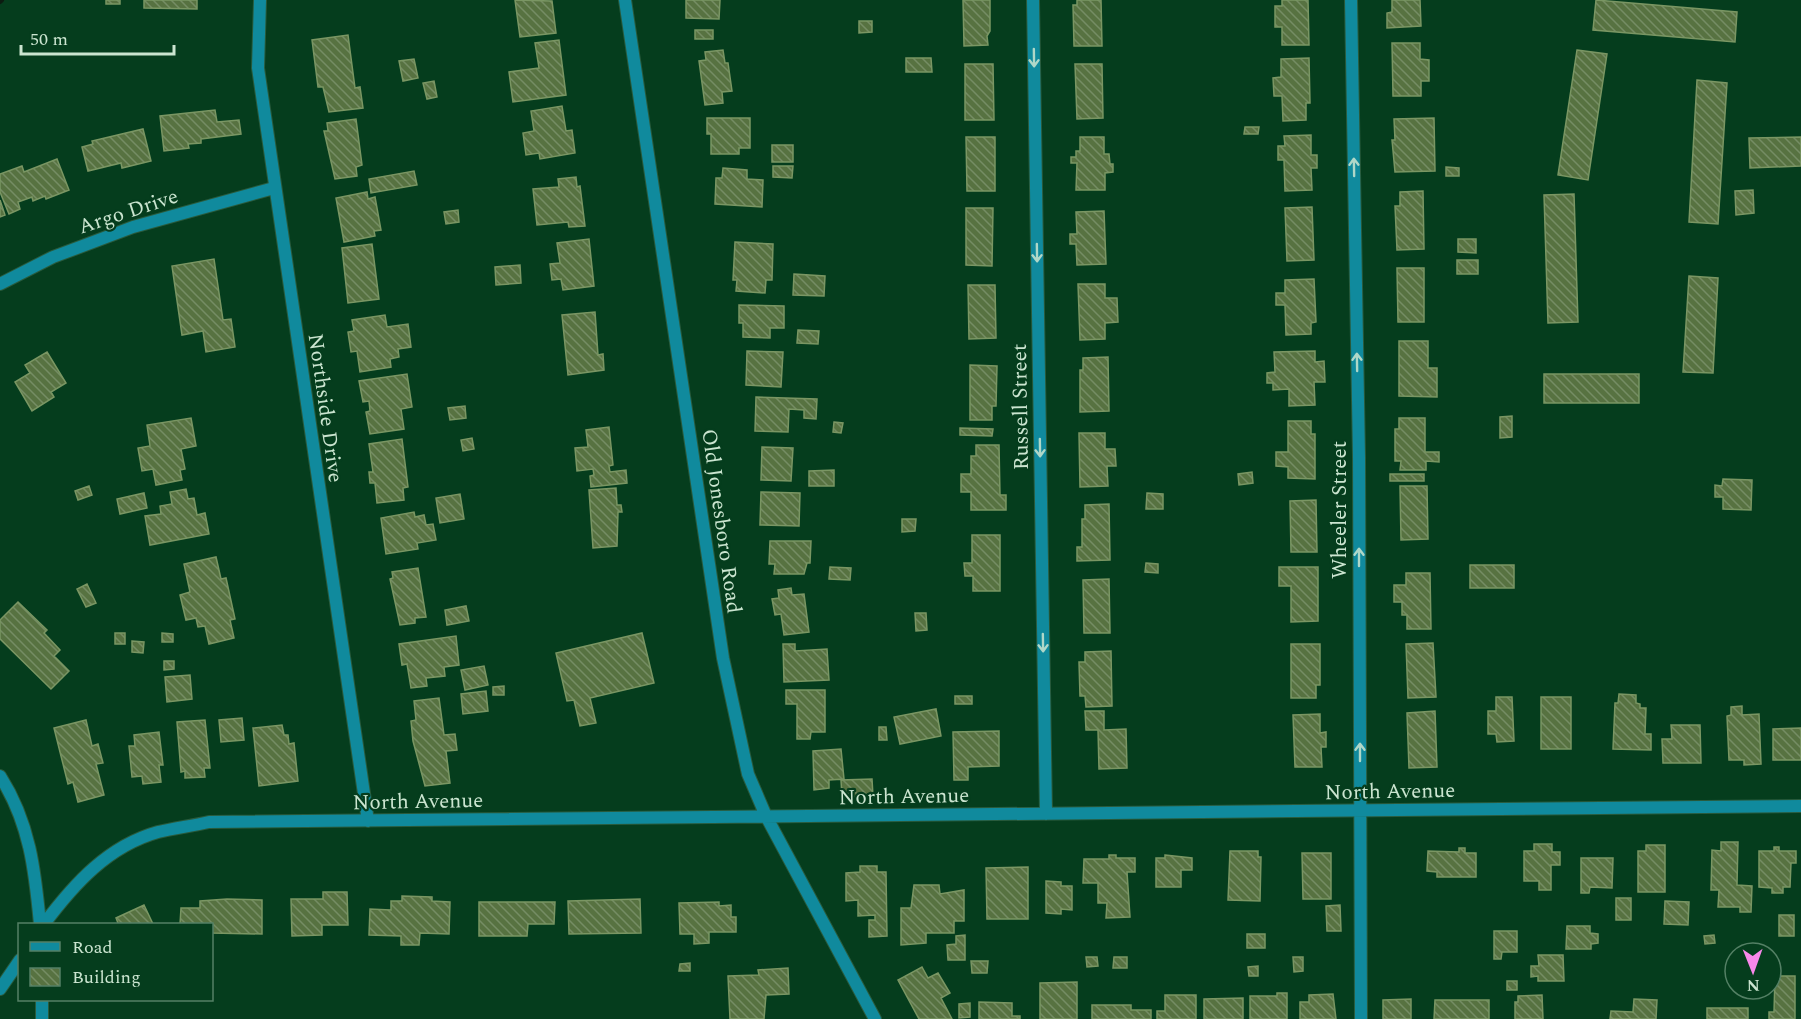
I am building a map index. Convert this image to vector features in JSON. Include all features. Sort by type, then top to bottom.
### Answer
[{"type":"street","name":"Northside Drive","points":[[260,0],[258,68],[368,821]]},
{"type":"street","name":"Old Jonesboro Road","points":[[625,0],[723,658],[748,774],[766,816],[875,1019]]},
{"type":"street","name":"Russell Street","points":[[1033,0],[1046,814]]},
{"type":"street","name":"Wheeler Street","points":[[1351,0],[1359,457],[1361,1019]]},
{"type":"street","name":"Argo Drive","points":[[0,284],[53,257],[133,227],[274,188]]},
{"type":"street","points":[[0,776],[12,795],[27,832],[34,866],[39,923]]},
{"type":"street","name":"North Avenue","points":[[45,923],[67,893],[92,868],[121,849],[157,833],[208,822],[1801,806]]},
{"type":"street","points":[[0,988],[18,963]]},
{"type":"street","points":[[42,1001],[42,1019]]},
{"type":"building","points":[[106,0],[120,0],[120,4],[106,4]]},
{"type":"building","points":[[144,0],[197,0],[197,9],[144,8]]},
{"type":"building","points":[[515,0],[552,1],[556,33],[520,37]]},
{"type":"building","points":[[686,0],[720,0],[719,19],[686,18]]},
{"type":"building","points":[[963,0],[990,0],[988,45],[964,46]]},
{"type":"building","points":[[1077,0],[1101,0],[1102,46],[1074,46],[1073,5],[1077,5]]},
{"type":"building","points":[[1282,0],[1308,0],[1309,45],[1282,45],[1282,27],[1275,27],[1275,6],[1282,6]]},
{"type":"building","points":[[1392,0],[1420,0],[1421,26],[1387,28],[1387,13],[1392,12]]},
{"type":"building","points":[[1596,0],[1737,12],[1735,42],[1593,30]]},
{"type":"building","points":[[859,21],[872,21],[872,32],[859,33]]},
{"type":"building","points":[[695,30],[713,30],[713,39],[695,39]]},
{"type":"building","points":[[348,35],[355,88],[360,87],[363,108],[329,112],[323,87],[318,87],[312,40]]},
{"type":"building","points":[[559,40],[566,95],[513,102],[509,72],[539,68],[535,43]]},
{"type":"building","points":[[1392,43],[1420,43],[1420,59],[1429,60],[1429,81],[1421,81],[1421,96],[1393,96]]},
{"type":"building","points":[[723,50],[725,63],[728,63],[732,91],[722,92],[723,103],[705,105],[699,61],[706,60],[705,52]]},
{"type":"building","points":[[1577,50],[1607,54],[1588,180],[1558,175]]},
{"type":"building","points":[[906,58],[931,58],[932,72],[906,72]]},
{"type":"building","points":[[1309,58],[1310,103],[1306,103],[1306,120],[1283,121],[1282,96],[1274,96],[1273,78],[1281,77],[1281,59]]},
{"type":"building","points":[[414,59],[418,78],[403,81],[399,61]]},
{"type":"building","points":[[965,64],[993,64],[994,120],[965,120]]},
{"type":"building","points":[[1075,64],[1102,64],[1103,118],[1077,119]]},
{"type":"building","points":[[1697,80],[1727,83],[1718,224],[1689,222]]},
{"type":"building","points":[[434,81],[437,97],[427,99],[423,83]]},
{"type":"building","points":[[562,106],[566,131],[572,130],[575,153],[540,159],[539,153],[526,155],[523,133],[534,131],[531,111]]},
{"type":"building","points":[[215,110],[217,122],[239,120],[241,134],[201,139],[201,143],[188,144],[189,148],[164,151],[160,116]]},
{"type":"building","points":[[707,118],[750,118],[750,148],[739,148],[739,154],[711,154],[711,134],[707,134]]},
{"type":"building","points":[[1434,118],[1435,171],[1395,172],[1392,140],[1395,140],[1394,119]]},
{"type":"building","points":[[356,119],[362,165],[356,167],[357,176],[335,179],[324,131],[328,131],[327,123]]},
{"type":"building","points":[[1245,127],[1259,127],[1258,134],[1244,134]]},
{"type":"building","points":[[143,129],[151,161],[122,168],[121,163],[88,171],[82,147],[93,144],[92,141]]},
{"type":"building","points":[[1311,135],[1311,155],[1317,155],[1317,168],[1311,168],[1312,190],[1285,191],[1284,160],[1278,160],[1278,146],[1285,146],[1284,136]]},
{"type":"building","points":[[966,137],[995,137],[995,191],[967,191]]},
{"type":"building","points":[[1080,137],[1104,137],[1104,154],[1109,154],[1110,164],[1113,164],[1113,172],[1105,173],[1105,190],[1076,190],[1077,163],[1071,163],[1071,157],[1076,157],[1076,151],[1080,151]]},
{"type":"building","points":[[1801,137],[1801,166],[1750,168],[1749,138]]},
{"type":"building","points":[[772,145],[793,145],[793,162],[772,162]]},
{"type":"building","points":[[57,159],[69,190],[46,199],[45,196],[33,201],[32,197],[18,202],[20,209],[9,214],[0,192],[0,174],[22,166],[24,172]]},
{"type":"building","points":[[773,166],[793,166],[792,178],[773,177]]},
{"type":"building","points":[[1446,167],[1459,168],[1459,176],[1446,176]]},
{"type":"building","points":[[723,168],[747,170],[747,179],[763,180],[762,207],[715,204],[716,178],[722,178]]},
{"type":"building","points":[[414,171],[417,185],[371,193],[369,179]]},
{"type":"building","points":[[576,177],[577,187],[580,186],[585,226],[569,227],[568,222],[537,225],[533,189],[559,187],[558,179]]},
{"type":"building","points":[[1753,190],[1754,213],[1736,215],[1735,191]]},
{"type":"building","points":[[1423,191],[1424,249],[1397,250],[1395,206],[1400,206],[1400,192]]},
{"type":"building","points":[[367,192],[368,199],[375,197],[381,230],[374,231],[375,236],[344,242],[336,198]]},
{"type":"building","points":[[1574,194],[1578,322],[1548,323],[1544,195]]},
{"type":"building","points":[[0,200],[5,215],[0,217]]},
{"type":"building","points":[[1312,207],[1314,260],[1287,261],[1285,208]]},
{"type":"building","points":[[966,208],[993,208],[992,266],[966,265]]},
{"type":"building","points":[[458,210],[459,222],[446,224],[444,212]]},
{"type":"building","points":[[1104,211],[1106,264],[1077,265],[1076,244],[1070,244],[1070,234],[1077,234],[1076,212]]},
{"type":"building","points":[[589,239],[594,286],[563,290],[561,279],[552,280],[550,264],[560,263],[557,243]]},
{"type":"building","points":[[1458,239],[1476,239],[1476,253],[1458,252]]},
{"type":"building","points":[[735,242],[773,244],[772,280],[766,280],[765,293],[736,291],[737,280],[733,280]]},
{"type":"building","points":[[372,244],[379,299],[348,303],[342,248]]},
{"type":"building","points":[[214,259],[223,320],[231,319],[235,347],[206,352],[203,331],[182,335],[172,266]]},
{"type":"building","points":[[1457,260],[1478,260],[1478,274],[1457,274]]},
{"type":"building","points":[[520,265],[521,283],[496,285],[495,267]]},
{"type":"building","points":[[1397,268],[1424,268],[1424,322],[1398,322]]},
{"type":"building","points":[[794,274],[825,276],[824,296],[793,295]]},
{"type":"building","points":[[1689,276],[1718,278],[1713,373],[1683,372]]},
{"type":"building","points":[[1314,279],[1316,322],[1311,323],[1311,334],[1286,335],[1285,305],[1276,305],[1276,293],[1285,293],[1285,280]]},
{"type":"building","points":[[1078,284],[1105,284],[1105,298],[1117,298],[1118,322],[1105,323],[1105,339],[1080,340]]},
{"type":"building","points":[[968,285],[995,285],[996,338],[969,339]]},
{"type":"building","points":[[739,305],[784,306],[784,328],[770,328],[770,338],[743,337],[743,323],[739,323]]},
{"type":"building","points":[[595,312],[598,355],[603,354],[604,370],[568,375],[562,315]]},
{"type":"building","points":[[385,315],[387,327],[408,324],[411,347],[398,349],[399,357],[390,359],[391,367],[360,372],[357,351],[351,352],[348,332],[354,331],[352,320]]},
{"type":"building","points":[[798,330],[819,331],[818,344],[797,343]]},
{"type":"building","points":[[1399,341],[1428,341],[1428,368],[1437,368],[1437,397],[1399,396]]},
{"type":"building","points":[[747,351],[783,352],[781,387],[746,385]]},
{"type":"building","points":[[1315,351],[1315,362],[1324,361],[1325,382],[1314,382],[1315,405],[1289,406],[1289,389],[1273,390],[1273,383],[1267,383],[1267,373],[1275,372],[1274,352]]},
{"type":"building","points":[[47,352],[66,383],[51,392],[54,397],[32,411],[15,382],[30,373],[25,365]]},
{"type":"building","points":[[1108,357],[1109,411],[1080,412],[1080,370],[1083,370],[1083,358]]},
{"type":"building","points":[[970,365],[997,366],[996,406],[992,406],[992,420],[970,420]]},
{"type":"building","points":[[407,374],[412,407],[401,409],[404,429],[370,434],[366,412],[370,411],[369,401],[363,402],[359,381]]},
{"type":"building","points":[[1544,374],[1639,374],[1639,403],[1544,403]]},
{"type":"building","points":[[756,397],[817,399],[816,419],[804,418],[804,410],[789,409],[788,432],[755,431]]},
{"type":"building","points":[[465,406],[466,418],[450,420],[448,408]]},
{"type":"building","points":[[1512,416],[1512,437],[1500,438],[1500,417]]},
{"type":"building","points":[[191,418],[196,446],[181,449],[185,469],[180,470],[182,480],[156,485],[153,469],[142,471],[138,448],[150,446],[147,425]]},
{"type":"building","points":[[1399,418],[1425,418],[1425,452],[1439,452],[1439,462],[1426,461],[1426,470],[1400,470],[1401,461],[1395,461],[1395,429],[1399,429]]},
{"type":"building","points":[[1288,421],[1311,421],[1311,434],[1315,434],[1315,479],[1288,478],[1288,467],[1276,466],[1276,452],[1288,452]]},
{"type":"building","points":[[834,422],[843,423],[841,433],[833,432]]},
{"type":"building","points":[[609,427],[613,465],[609,466],[610,472],[626,470],[627,483],[591,487],[590,476],[594,475],[593,469],[577,471],[575,448],[588,447],[586,430]]},
{"type":"building","points":[[960,428],[993,429],[992,436],[960,435]]},
{"type":"building","points":[[1079,433],[1105,433],[1105,449],[1115,449],[1116,466],[1107,466],[1108,486],[1080,487]]},
{"type":"building","points":[[472,438],[474,449],[463,451],[461,440]]},
{"type":"building","points":[[402,439],[408,487],[403,488],[404,500],[377,503],[375,483],[370,483],[369,472],[373,472],[369,444]]},
{"type":"building","points":[[976,445],[999,445],[1000,495],[1006,495],[1006,510],[971,510],[971,492],[961,492],[961,474],[971,474],[971,456],[976,456]]},
{"type":"building","points":[[762,447],[793,448],[791,481],[761,480]]},
{"type":"building","points":[[834,470],[834,486],[809,486],[809,471]]},
{"type":"building","points":[[1252,472],[1253,483],[1239,485],[1238,474]]},
{"type":"building","points":[[1390,474],[1424,474],[1424,481],[1390,481]]},
{"type":"building","points":[[1723,479],[1752,480],[1751,510],[1723,509],[1723,497],[1715,497],[1715,485],[1722,486]]},
{"type":"building","points":[[89,486],[92,495],[78,500],[75,491]]},
{"type":"building","points":[[1400,486],[1427,486],[1428,539],[1401,540]]},
{"type":"building","points":[[616,488],[617,505],[621,505],[622,512],[618,512],[617,546],[593,548],[589,490]]},
{"type":"building","points":[[186,489],[188,499],[194,498],[197,515],[205,513],[209,534],[150,545],[145,516],[161,514],[160,506],[172,504],[170,492]]},
{"type":"building","points":[[761,492],[800,493],[799,526],[760,525]]},
{"type":"building","points":[[144,493],[147,508],[120,514],[117,499]]},
{"type":"building","points":[[1147,493],[1163,494],[1163,509],[1146,509]]},
{"type":"building","points":[[460,494],[464,519],[440,523],[436,498]]},
{"type":"building","points":[[1316,500],[1317,552],[1291,552],[1290,501]]},
{"type":"building","points":[[1109,504],[1110,560],[1077,561],[1077,547],[1082,547],[1082,519],[1085,519],[1085,505]]},
{"type":"building","points":[[414,512],[415,517],[424,515],[426,525],[433,524],[436,540],[417,543],[418,549],[386,554],[381,518]]},
{"type":"building","points":[[902,519],[916,519],[915,531],[902,532]]},
{"type":"building","points":[[972,535],[1000,535],[1000,591],[973,591],[973,576],[965,576],[964,563],[972,563]]},
{"type":"building","points":[[770,541],[811,541],[810,563],[807,563],[804,574],[774,574],[775,564],[769,564]]},
{"type":"building","points":[[216,557],[221,579],[226,578],[235,619],[230,620],[234,638],[209,644],[205,626],[198,627],[196,618],[186,620],[180,595],[190,592],[184,564]]},
{"type":"building","points":[[1146,563],[1158,564],[1158,573],[1145,572]]},
{"type":"building","points":[[1470,565],[1514,565],[1514,588],[1470,588]]},
{"type":"building","points":[[830,567],[851,568],[850,580],[829,579]]},
{"type":"building","points":[[1279,567],[1318,567],[1318,621],[1291,622],[1291,586],[1279,586]]},
{"type":"building","points":[[418,568],[426,617],[415,618],[415,623],[400,625],[390,579],[393,578],[392,572]]},
{"type":"building","points":[[1406,573],[1430,573],[1431,629],[1407,629],[1407,615],[1402,615],[1402,602],[1394,602],[1394,585],[1406,585]]},
{"type":"building","points":[[1109,579],[1110,633],[1084,633],[1083,580]]},
{"type":"building","points":[[87,584],[96,603],[86,607],[77,589]]},
{"type":"building","points":[[791,588],[792,595],[804,594],[809,632],[784,635],[781,614],[775,615],[772,599],[779,598],[778,590]]},
{"type":"building","points":[[18,602],[47,630],[44,633],[60,650],[54,656],[69,671],[51,689],[0,639],[0,620]]},
{"type":"building","points":[[466,606],[469,621],[447,625],[445,610]]},
{"type":"building","points":[[915,613],[926,613],[927,630],[916,631]]},
{"type":"building","points":[[115,633],[125,633],[125,644],[115,644]]},
{"type":"building","points":[[162,633],[173,634],[173,642],[162,642]]},
{"type":"building","points":[[642,633],[654,683],[590,698],[596,723],[580,726],[574,700],[567,701],[556,653]]},
{"type":"building","points":[[456,636],[459,665],[444,667],[445,676],[426,678],[427,686],[411,688],[407,664],[402,665],[399,644]]},
{"type":"building","points":[[132,641],[144,642],[143,653],[132,652]]},
{"type":"building","points":[[1433,643],[1436,697],[1408,698],[1406,644]]},
{"type":"building","points":[[783,644],[795,644],[795,651],[827,649],[829,680],[784,682]]},
{"type":"building","points":[[1291,644],[1320,644],[1320,685],[1316,685],[1316,698],[1291,698]]},
{"type":"building","points":[[1111,651],[1112,706],[1086,707],[1085,696],[1080,696],[1079,662],[1085,662],[1085,652]]},
{"type":"building","points":[[164,661],[174,661],[174,669],[164,670]]},
{"type":"building","points":[[484,666],[488,685],[465,690],[461,670]]},
{"type":"building","points":[[190,675],[192,699],[167,702],[165,677]]},
{"type":"building","points":[[504,686],[504,695],[493,695],[493,687]]},
{"type":"building","points":[[786,690],[825,690],[825,732],[811,732],[810,739],[797,739],[797,704],[786,704]]},
{"type":"building","points":[[486,691],[488,711],[463,714],[461,694]]},
{"type":"building","points":[[1619,694],[1636,695],[1636,703],[1640,704],[1640,708],[1646,708],[1645,734],[1651,734],[1651,750],[1613,749],[1615,703],[1618,703]]},
{"type":"building","points":[[955,696],[972,696],[972,704],[955,704]]},
{"type":"building","points":[[1496,697],[1512,697],[1514,741],[1497,742],[1496,734],[1488,734],[1488,711],[1496,711]]},
{"type":"building","points":[[1541,697],[1571,697],[1571,749],[1541,749]]},
{"type":"building","points":[[439,698],[444,735],[455,734],[457,750],[446,751],[450,783],[425,786],[413,741],[411,721],[416,720],[414,701]]},
{"type":"building","points":[[1742,706],[1742,715],[1759,714],[1761,764],[1744,765],[1744,760],[1729,760],[1727,716],[1731,715],[1731,707]]},
{"type":"building","points":[[936,709],[941,736],[900,744],[894,717]]},
{"type":"building","points":[[1085,711],[1104,711],[1104,730],[1126,729],[1127,768],[1099,769],[1098,730],[1086,730]]},
{"type":"building","points":[[1435,711],[1437,767],[1409,768],[1407,713]]},
{"type":"building","points":[[1320,714],[1320,733],[1326,732],[1326,747],[1321,747],[1322,767],[1295,767],[1293,715]]},
{"type":"building","points":[[242,718],[244,740],[221,742],[219,720]]},
{"type":"building","points":[[86,720],[92,746],[98,744],[103,763],[96,764],[104,795],[78,802],[73,782],[68,784],[54,728]]},
{"type":"building","points":[[205,720],[210,768],[204,768],[205,777],[185,778],[185,771],[181,772],[177,722]]},
{"type":"building","points":[[282,725],[284,735],[288,735],[289,744],[294,743],[298,781],[259,786],[253,728]]},
{"type":"building","points":[[1671,725],[1700,725],[1701,763],[1663,763],[1662,739],[1672,739]]},
{"type":"building","points":[[879,727],[886,727],[887,740],[879,740]]},
{"type":"building","points":[[1801,728],[1801,760],[1773,760],[1773,729]]},
{"type":"building","points":[[999,731],[999,766],[968,767],[968,780],[954,780],[953,732]]},
{"type":"building","points":[[159,732],[163,765],[159,765],[161,782],[143,784],[142,776],[132,777],[129,746],[135,746],[134,735]]},
{"type":"building","points":[[841,749],[844,779],[829,780],[829,788],[814,790],[813,751]]},
{"type":"building","points":[[872,779],[873,796],[842,797],[841,780]]},
{"type":"building","points":[[1721,842],[1738,842],[1737,885],[1752,886],[1751,912],[1740,912],[1740,907],[1718,907],[1719,890],[1711,890],[1712,850],[1721,851]]},
{"type":"building","points":[[1534,844],[1552,844],[1552,852],[1560,852],[1560,865],[1551,865],[1551,890],[1539,890],[1539,881],[1524,881],[1524,851],[1534,851]]},
{"type":"building","points":[[1646,845],[1665,845],[1665,892],[1638,892],[1638,851],[1646,851]]},
{"type":"building","points":[[1774,847],[1779,847],[1779,851],[1796,851],[1796,863],[1791,863],[1790,887],[1783,887],[1783,893],[1772,893],[1772,888],[1759,887],[1759,851],[1774,851]]},
{"type":"building","points":[[1459,848],[1465,848],[1465,853],[1476,853],[1476,877],[1437,877],[1437,872],[1427,871],[1428,851],[1459,852]]},
{"type":"building","points":[[1230,851],[1258,851],[1258,857],[1261,857],[1260,901],[1228,900]]},
{"type":"building","points":[[1302,853],[1331,853],[1331,899],[1303,899]]},
{"type":"building","points":[[1109,855],[1116,855],[1116,858],[1135,858],[1135,872],[1127,872],[1130,917],[1106,918],[1107,903],[1098,903],[1098,883],[1083,883],[1084,859],[1109,859]]},
{"type":"building","points":[[1165,855],[1192,858],[1192,870],[1181,870],[1181,887],[1156,887],[1156,858],[1165,858]]},
{"type":"building","points":[[1581,858],[1613,858],[1612,888],[1590,887],[1589,893],[1581,893]]},
{"type":"building","points":[[860,866],[877,866],[877,872],[886,872],[887,936],[869,937],[869,920],[875,920],[875,915],[858,916],[858,900],[846,901],[846,873],[860,872]]},
{"type":"building","points":[[1028,867],[1028,919],[987,919],[986,868]]},
{"type":"building","points":[[1046,881],[1061,882],[1061,886],[1072,886],[1072,910],[1061,909],[1061,914],[1046,913]]},
{"type":"building","points":[[914,885],[939,885],[940,894],[964,890],[964,921],[954,921],[954,933],[926,933],[926,943],[901,945],[901,908],[911,908]]},
{"type":"building","points":[[323,892],[347,892],[348,925],[322,925],[322,935],[292,936],[291,899],[323,899]]},
{"type":"building","points":[[402,896],[432,897],[432,901],[450,902],[449,934],[420,933],[419,945],[401,945],[401,936],[369,935],[370,909],[391,910],[391,901],[402,901]]},
{"type":"building","points":[[1616,898],[1631,898],[1631,920],[1616,920]]},
{"type":"building","points":[[640,899],[641,933],[569,934],[568,901]]},
{"type":"building","points":[[262,900],[262,934],[213,933],[213,923],[180,923],[181,908],[200,908],[200,901]]},
{"type":"building","points":[[1665,901],[1689,902],[1688,925],[1664,924]]},
{"type":"building","points":[[479,902],[555,902],[554,924],[528,924],[527,936],[479,936]]},
{"type":"building","points":[[719,902],[719,906],[731,905],[731,917],[736,917],[736,932],[709,932],[709,943],[694,944],[694,934],[680,934],[679,903]]},
{"type":"building","points":[[144,905],[153,923],[118,923],[116,918]]},
{"type":"building","points":[[1340,905],[1341,931],[1327,931],[1326,906]]},
{"type":"building","points":[[1779,915],[1794,915],[1794,936],[1779,936]]},
{"type":"building","points":[[1567,926],[1590,926],[1590,933],[1598,934],[1598,943],[1591,944],[1591,949],[1566,949]]},
{"type":"building","points":[[1494,931],[1517,931],[1517,952],[1502,952],[1501,959],[1494,959]]},
{"type":"building","points":[[1247,934],[1265,934],[1265,948],[1247,948]]},
{"type":"building","points":[[965,935],[965,960],[948,960],[947,945],[956,944],[956,936]]},
{"type":"building","points":[[1714,935],[1715,943],[1705,944],[1704,936]]},
{"type":"building","points":[[1538,955],[1563,955],[1564,981],[1538,981],[1538,976],[1531,977],[1531,966],[1539,966]]},
{"type":"building","points":[[1086,957],[1097,957],[1098,966],[1087,967]]},
{"type":"building","points":[[1114,957],[1127,957],[1127,968],[1113,968]]},
{"type":"building","points":[[1293,957],[1303,957],[1303,971],[1294,972]]},
{"type":"building","points":[[971,961],[988,961],[987,973],[972,973]]},
{"type":"building","points":[[690,963],[690,971],[679,971],[680,964]]},
{"type":"building","points":[[1258,966],[1258,976],[1249,976],[1248,967]]},
{"type":"building","points":[[922,967],[928,978],[938,973],[950,993],[941,998],[952,1019],[919,1019],[898,980]]},
{"type":"building","points":[[788,968],[789,994],[766,995],[764,1019],[730,1019],[728,976],[759,975],[758,970]]},
{"type":"building","points":[[1783,976],[1795,976],[1795,1019],[1769,1019],[1769,1012],[1774,1012],[1774,1001],[1783,1001]]},
{"type":"building","points":[[1507,981],[1517,981],[1517,990],[1507,990]]},
{"type":"building","points":[[1077,982],[1077,1019],[1040,1019],[1040,983]]},
{"type":"building","points":[[1277,993],[1287,993],[1287,1019],[1250,1019],[1250,996],[1277,996]]},
{"type":"building","points":[[1333,994],[1336,1019],[1300,1019],[1300,1002],[1309,1002],[1309,995]]},
{"type":"building","points":[[1165,995],[1196,995],[1196,1019],[1157,1019],[1157,1011],[1165,1011]]},
{"type":"building","points":[[1542,995],[1543,1019],[1515,1019],[1515,1002],[1518,1002],[1518,996]]},
{"type":"building","points":[[1243,998],[1243,1019],[1204,1019],[1204,999]]},
{"type":"building","points":[[1411,999],[1411,1019],[1383,1019],[1383,1000]]},
{"type":"building","points":[[1634,999],[1657,1000],[1656,1019],[1610,1019],[1611,1011],[1633,1012]]},
{"type":"building","points":[[1435,1000],[1489,1000],[1489,1019],[1434,1019]]},
{"type":"building","points":[[979,1002],[1012,1003],[1012,1016],[1020,1016],[1020,1019],[979,1019]]},
{"type":"building","points":[[970,1003],[970,1017],[959,1018],[959,1004]]},
{"type":"building","points":[[1092,1005],[1131,1005],[1131,1010],[1151,1010],[1151,1019],[1092,1019]]},
{"type":"building","points":[[1707,1008],[1748,1008],[1748,1019],[1707,1019]]}]
